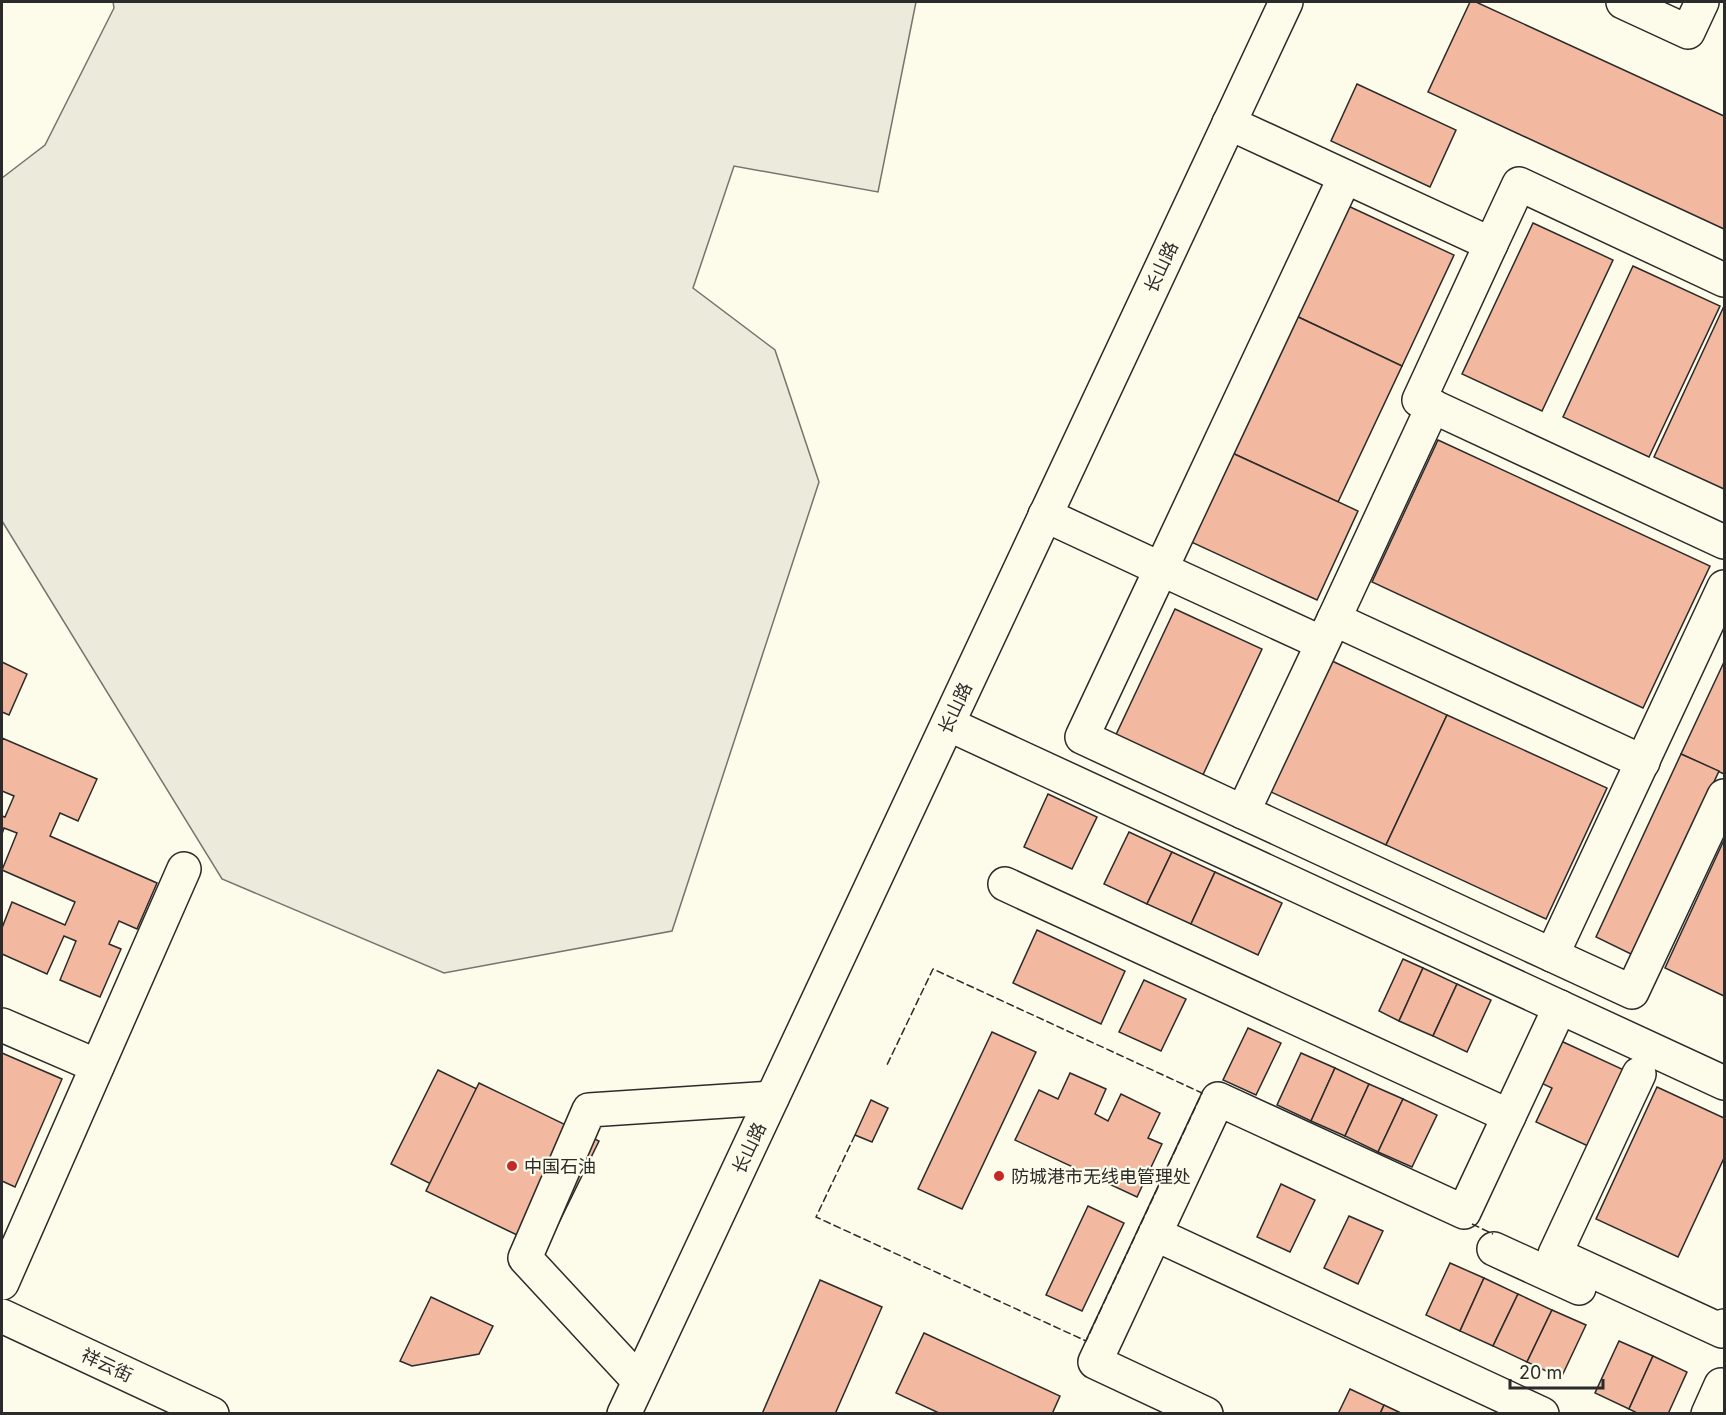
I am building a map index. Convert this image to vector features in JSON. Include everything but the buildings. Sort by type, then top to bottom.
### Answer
[{"type":"street","name":"长山路","points":[[624,1413],[1286,2]]},
{"type":"street","points":[[1623,2],[1688,32],[1702,2]]},
{"type":"street","points":[[1229,123],[1491,244]]},
{"type":"street","points":[[1345,177],[1082,737],[1632,992],[1725,795]]},
{"type":"street","points":[[1725,280],[1519,184],[1419,400],[1725,542]]},
{"type":"street","points":[[1243,812],[1433,406]]},
{"type":"street","points":[[1045,515],[1161,569],[1328,631],[1643,762]]},
{"type":"street","points":[[1552,955],[1725,587]]},
{"type":"street","points":[[948,724],[1725,1083]]},
{"type":"street","points":[[2,1283],[184,868]]},
{"type":"street","points":[[1005,884],[1509,1116]]},
{"type":"street","points":[[1206,1413],[1095,1362],[1218,1099],[1464,1212],[1560,1007]]},
{"type":"street","points":[[2,1024],[97,1066]]},
{"type":"street","points":[[1639,1074],[1555,1254],[1722,1364]]},
{"type":"street","points":[[639,1381],[525,1258],[589,1110],[772,1098]]},
{"type":"street","points":[[1155,1234],[1542,1413]]},
{"type":"street","points":[[1494,1249],[1722,1364]]},
{"type":"street","name":"祥云街","points":[[2,1316],[174,1406],[212,1413]]},
{"type":"shaded area","points":[[113,2],[916,2],[878,192],[734,166],[693,288],[775,350],[819,482],[672,931],[444,973],[222,879],[2,521],[2,178],[45,145],[114,8]]},
{"type":"fence","points":[[855,1135],[816,1217],[1086,1341],[1202,1093],[933,969],[886,1067]]},
{"type":"fence","points":[[1472,1224],[1493,1234]]},
{"type":"place","name":"中国石油","points":[[512,1166]]},
{"type":"place","name":"防城港市无线电管理处","points":[[999,1176]]}]
